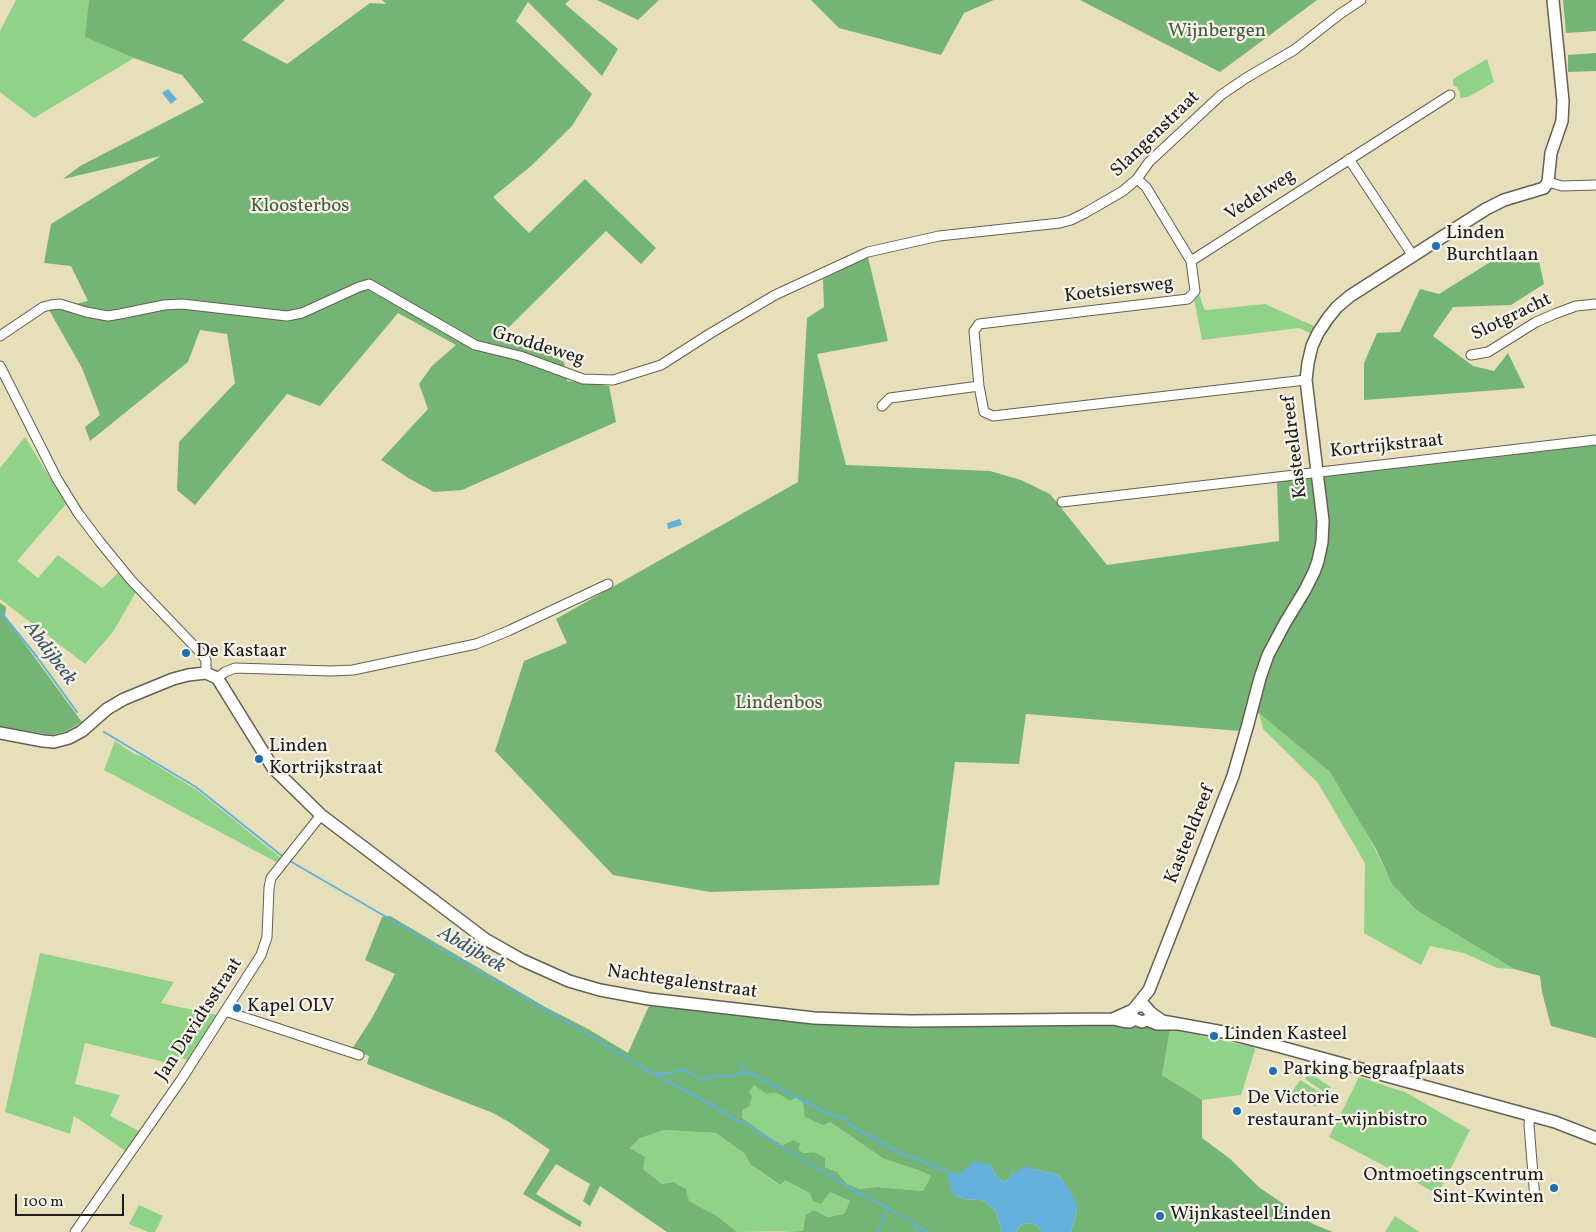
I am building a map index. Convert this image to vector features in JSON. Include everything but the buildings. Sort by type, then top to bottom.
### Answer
[{"type":"street","name":"Slangenstraat","points":[[835,267],[868,252],[939,236],[1072,220],[1123,191],[1137,179],[1149,162],[1221,95],[1294,50],[1361,0]]},
{"type":"street","points":[[1553,0],[1564,101],[1562,121],[1551,153],[1548,182],[1562,186],[1596,185]]},
{"type":"street","name":"Vedelweg","points":[[1191,261],[1450,95]]},
{"type":"street","points":[[1349,159],[1413,256]]},
{"type":"street","name":"Koetsiersweg","points":[[1137,179],[1146,187],[1191,261],[1195,291],[1188,299],[979,324],[974,331],[979,386],[984,412],[993,416],[1306,380]]},
{"type":"street","name":"Kasteeldreef","points":[[1142,1013],[1148,990],[1233,776],[1268,655],[1284,623],[1314,572],[1322,542],[1306,380],[1312,346],[1318,333],[1337,307],[1350,296],[1498,203],[1537,191],[1544,188],[1548,182]]},
{"type":"street","name":"Groddeweg","points":[[0,336],[42,307],[51,305],[60,304],[108,316],[164,305],[182,304],[287,316],[310,310],[369,284],[475,345],[520,356],[583,379],[613,380],[662,365],[712,332],[775,295],[835,267]]},
{"type":"street","name":"Slotgracht","points":[[1471,355],[1488,352],[1536,322],[1557,313],[1576,306],[1596,304]]},
{"type":"street","points":[[0,366],[57,479],[78,513],[131,580],[200,652],[206,660],[206,673]]},
{"type":"street","points":[[882,406],[890,398],[979,386]]},
{"type":"street","name":"Kortrijkstraat","points":[[1062,502],[1596,440]]},
{"type":"street","points":[[0,733],[54,742],[69,738],[82,731],[107,709],[124,699],[173,679],[188,675],[206,673],[217,678],[235,668],[354,670],[476,644],[608,584]]},
{"type":"street","name":"Nachtegalenstraat","points":[[217,678],[273,768],[322,815],[484,939],[522,960],[569,981],[600,990],[649,1000],[814,1018],[904,1021],[1113,1019],[1130,1022],[1142,1013],[1157,1024],[1177,1024],[1223,1032],[1281,1047],[1530,1115],[1596,1138]]},
{"type":"street","name":"Jan Davidtsstraat","points":[[75,1232],[182,1080],[262,955],[265,946],[271,878],[322,815]]},
{"type":"street","points":[[225,1011],[359,1054]]},
{"type":"street","points":[[1530,1115],[1529,1125],[1535,1199]]},
{"type":"green space","points":[[16,0],[89,0],[86,37],[134,58],[34,118],[0,92],[0,31]]},
{"type":"green space","name":"Kloosterbos","points":[[89,0],[285,0],[242,40],[287,64],[370,3],[386,4],[382,0],[570,0],[565,4],[618,49],[602,76],[528,2],[516,21],[592,94],[572,126],[531,166],[493,197],[529,233],[585,179],[656,248],[641,264],[606,231],[496,340],[542,351],[564,362],[567,381],[609,386],[616,422],[462,490],[434,492],[381,460],[428,409],[419,384],[432,366],[456,345],[398,313],[320,406],[287,394],[195,505],[177,490],[179,442],[235,383],[227,334],[200,330],[188,362],[90,441],[85,427],[100,415],[82,368],[49,310],[88,301],[71,266],[44,263],[51,224],[161,156],[63,179],[80,166],[204,102],[182,75],[134,58],[85,37]]},
{"type":"green space","points":[[597,0],[659,0],[638,20]]},
{"type":"green space","points":[[811,0],[994,0],[964,13],[941,55],[839,28]]},
{"type":"green space","name":"Wijnbergen","points":[[1080,0],[1317,0],[1220,72]]},
{"type":"green space","points":[[1563,0],[1596,0],[1596,31],[1566,33]]},
{"type":"green space","points":[[1596,53],[1596,71],[1568,72],[1568,55]]},
{"type":"green space","points":[[1487,59],[1494,82],[1468,97],[1460,98],[1457,87],[1453,85],[1453,79]]},
{"type":"green space","points":[[1500,256],[1538,257],[1544,284],[1511,305],[1453,307],[1433,336],[1473,366],[1494,371],[1508,353],[1525,388],[1364,400],[1364,363],[1377,333],[1400,332],[1420,289],[1439,294]]},
{"type":"green space","name":"Lindenbos","points":[[868,257],[888,341],[817,354],[846,465],[990,471],[1021,480],[1050,494],[1107,565],[1279,541],[1277,480],[1596,443],[1596,1038],[1551,1026],[1540,976],[1514,969],[1416,910],[1392,884],[1376,849],[1330,772],[1259,713],[1241,731],[1026,714],[1019,764],[955,762],[939,885],[710,892],[613,875],[495,751],[524,661],[567,643],[556,619],[798,482],[807,318],[824,307],[823,279]]},
{"type":"green space","points":[[1199,293],[1204,309],[1207,310],[1265,304],[1314,326],[1310,333],[1299,328],[1202,340],[1194,299]]},
{"type":"green space","points":[[25,437],[66,504],[17,561],[38,578],[58,555],[102,588],[119,572],[136,592],[113,632],[85,664],[0,599],[0,468]]},
{"type":"green space","points":[[0,603],[6,607],[5,617],[82,722],[66,731],[52,735],[0,726]]},
{"type":"green space","points":[[1259,712],[1330,772],[1374,847],[1392,884],[1416,910],[1514,969],[1497,968],[1464,953],[1430,946],[1421,965],[1364,933],[1365,863],[1318,783],[1263,729]]},
{"type":"green space","points":[[115,741],[197,790],[281,858],[276,862],[104,770]]},
{"type":"green space","points":[[390,916],[628,1053],[649,1006],[753,1017],[916,1024],[1140,1024],[1170,1029],[1162,1075],[1202,1100],[1202,1138],[1229,1158],[1260,1188],[1313,1224],[1333,1232],[1071,1232],[1077,1210],[1075,1201],[1059,1175],[1033,1169],[1012,1174],[1004,1182],[997,1177],[990,1165],[954,1195],[963,1199],[985,1202],[995,1210],[1002,1232],[779,1232],[803,1231],[806,1215],[814,1210],[828,1217],[844,1214],[850,1201],[830,1192],[821,1204],[813,1201],[810,1193],[785,1180],[780,1185],[750,1164],[745,1154],[716,1133],[665,1130],[640,1138],[630,1148],[645,1157],[643,1169],[662,1184],[673,1182],[686,1189],[689,1201],[717,1216],[737,1232],[667,1232],[600,1186],[590,1206],[583,1201],[590,1184],[556,1164],[536,1194],[582,1222],[580,1227],[523,1194],[550,1150],[493,1113],[367,1064],[369,1056],[352,1049],[372,1018],[395,974],[365,960],[382,917]],"holes":[[[754,1085],[766,1094],[777,1093],[790,1101],[795,1098],[803,1102],[805,1117],[823,1125],[830,1122],[884,1159],[931,1176],[923,1191],[877,1187],[860,1189],[847,1184],[837,1172],[825,1167],[825,1158],[814,1152],[803,1153],[799,1150],[800,1143],[793,1140],[783,1145],[769,1137],[742,1118],[743,1110],[749,1106],[752,1097],[749,1092]]]},
{"type":"green space","points":[[40,953],[174,982],[161,1003],[217,1015],[190,1061],[171,1054],[168,1063],[85,1043],[75,1084],[120,1095],[110,1116],[141,1132],[127,1152],[74,1116],[70,1134],[5,1112]]},
{"type":"green space","points":[[1170,1029],[1254,1047],[1255,1050],[1241,1095],[1202,1100],[1162,1075]]},
{"type":"green space","points":[[1309,1073],[1331,1087],[1327,1094],[1305,1079]]},
{"type":"green space","points":[[1359,1077],[1407,1093],[1470,1130],[1438,1194],[1329,1137]]},
{"type":"green space","points":[[1300,1080],[1324,1095],[1316,1107],[1292,1092]]},
{"type":"green space","points":[[754,1084],[766,1094],[777,1093],[790,1101],[795,1098],[803,1102],[805,1110],[830,1122],[884,1159],[931,1176],[923,1191],[877,1187],[860,1189],[847,1184],[837,1172],[825,1167],[814,1152],[803,1153],[799,1151],[793,1140],[783,1145],[769,1137],[741,1118],[749,1092]]},
{"type":"green space","points":[[665,1130],[716,1133],[745,1154],[750,1164],[779,1185],[785,1179],[811,1193],[830,1192],[850,1201],[844,1214],[828,1217],[814,1210],[803,1231],[737,1232],[717,1216],[689,1201],[673,1182],[662,1184],[643,1169],[630,1148],[640,1138]]},
{"type":"green space","points":[[139,1205],[163,1216],[155,1232],[148,1232],[129,1224]]},
{"type":"green space","points":[[1395,1216],[1419,1232],[1385,1232]]},
{"type":"green space","points":[[1030,1223],[1036,1225],[1042,1232],[1016,1232],[1023,1224]]},
{"type":"water","points":[[168,89],[177,99],[171,104],[162,93]]},
{"type":"water","points":[[680,519],[682,525],[668,529],[667,523]]},
{"type":"water","points":[[975,1161],[990,1165],[997,1177],[1004,1182],[1012,1174],[1027,1166],[1059,1175],[1076,1201],[1077,1210],[1071,1232],[1042,1232],[1036,1225],[1030,1223],[1023,1224],[1016,1232],[1002,1232],[995,1210],[980,1200],[963,1199],[954,1195],[951,1189],[948,1179],[949,1172],[959,1174]]},
{"type":"waterway","name":"Abdijbeek","points":[[0,611],[37,657],[77,712]]},
{"type":"waterway","name":"Abdijbeek","points":[[104,732],[196,787],[282,856]]},
{"type":"waterway","name":"Abdijbeek","points":[[290,861],[638,1065],[728,1114],[733,1119],[749,1125],[759,1133],[852,1189],[857,1194],[866,1195],[928,1232]]},
{"type":"waterway","points":[[741,1065],[746,1072]]},
{"type":"waterway","points":[[657,1073],[685,1070],[702,1080],[748,1072],[835,1117],[846,1118],[849,1125],[903,1154],[949,1172]]},
{"type":"waterway","points":[[878,1232],[887,1209],[886,1207]]},
{"type":"waterway","points":[[916,1232],[918,1226]]},
{"type":"place","name":"Linden Burchtlaan","points":[[1436,246]]},
{"type":"place","name":"De Kastaar","points":[[186,653]]},
{"type":"place","name":"Linden Kortrijkstraat","points":[[259,759]]},
{"type":"place","name":"Kapel OLV","points":[[237,1008]]},
{"type":"place","name":"Linden Kasteel","points":[[1214,1036]]},
{"type":"place","name":"Parking begraafplaats","points":[[1273,1071]]},
{"type":"place","name":"De Victorie restaurant-wijnbistro","points":[[1237,1111]]},
{"type":"place","name":"Ontmoetingscentrum Sint-Kwinten","points":[[1554,1188]]},
{"type":"place","name":"Wijnkasteel Linden","points":[[1160,1216]]}]
